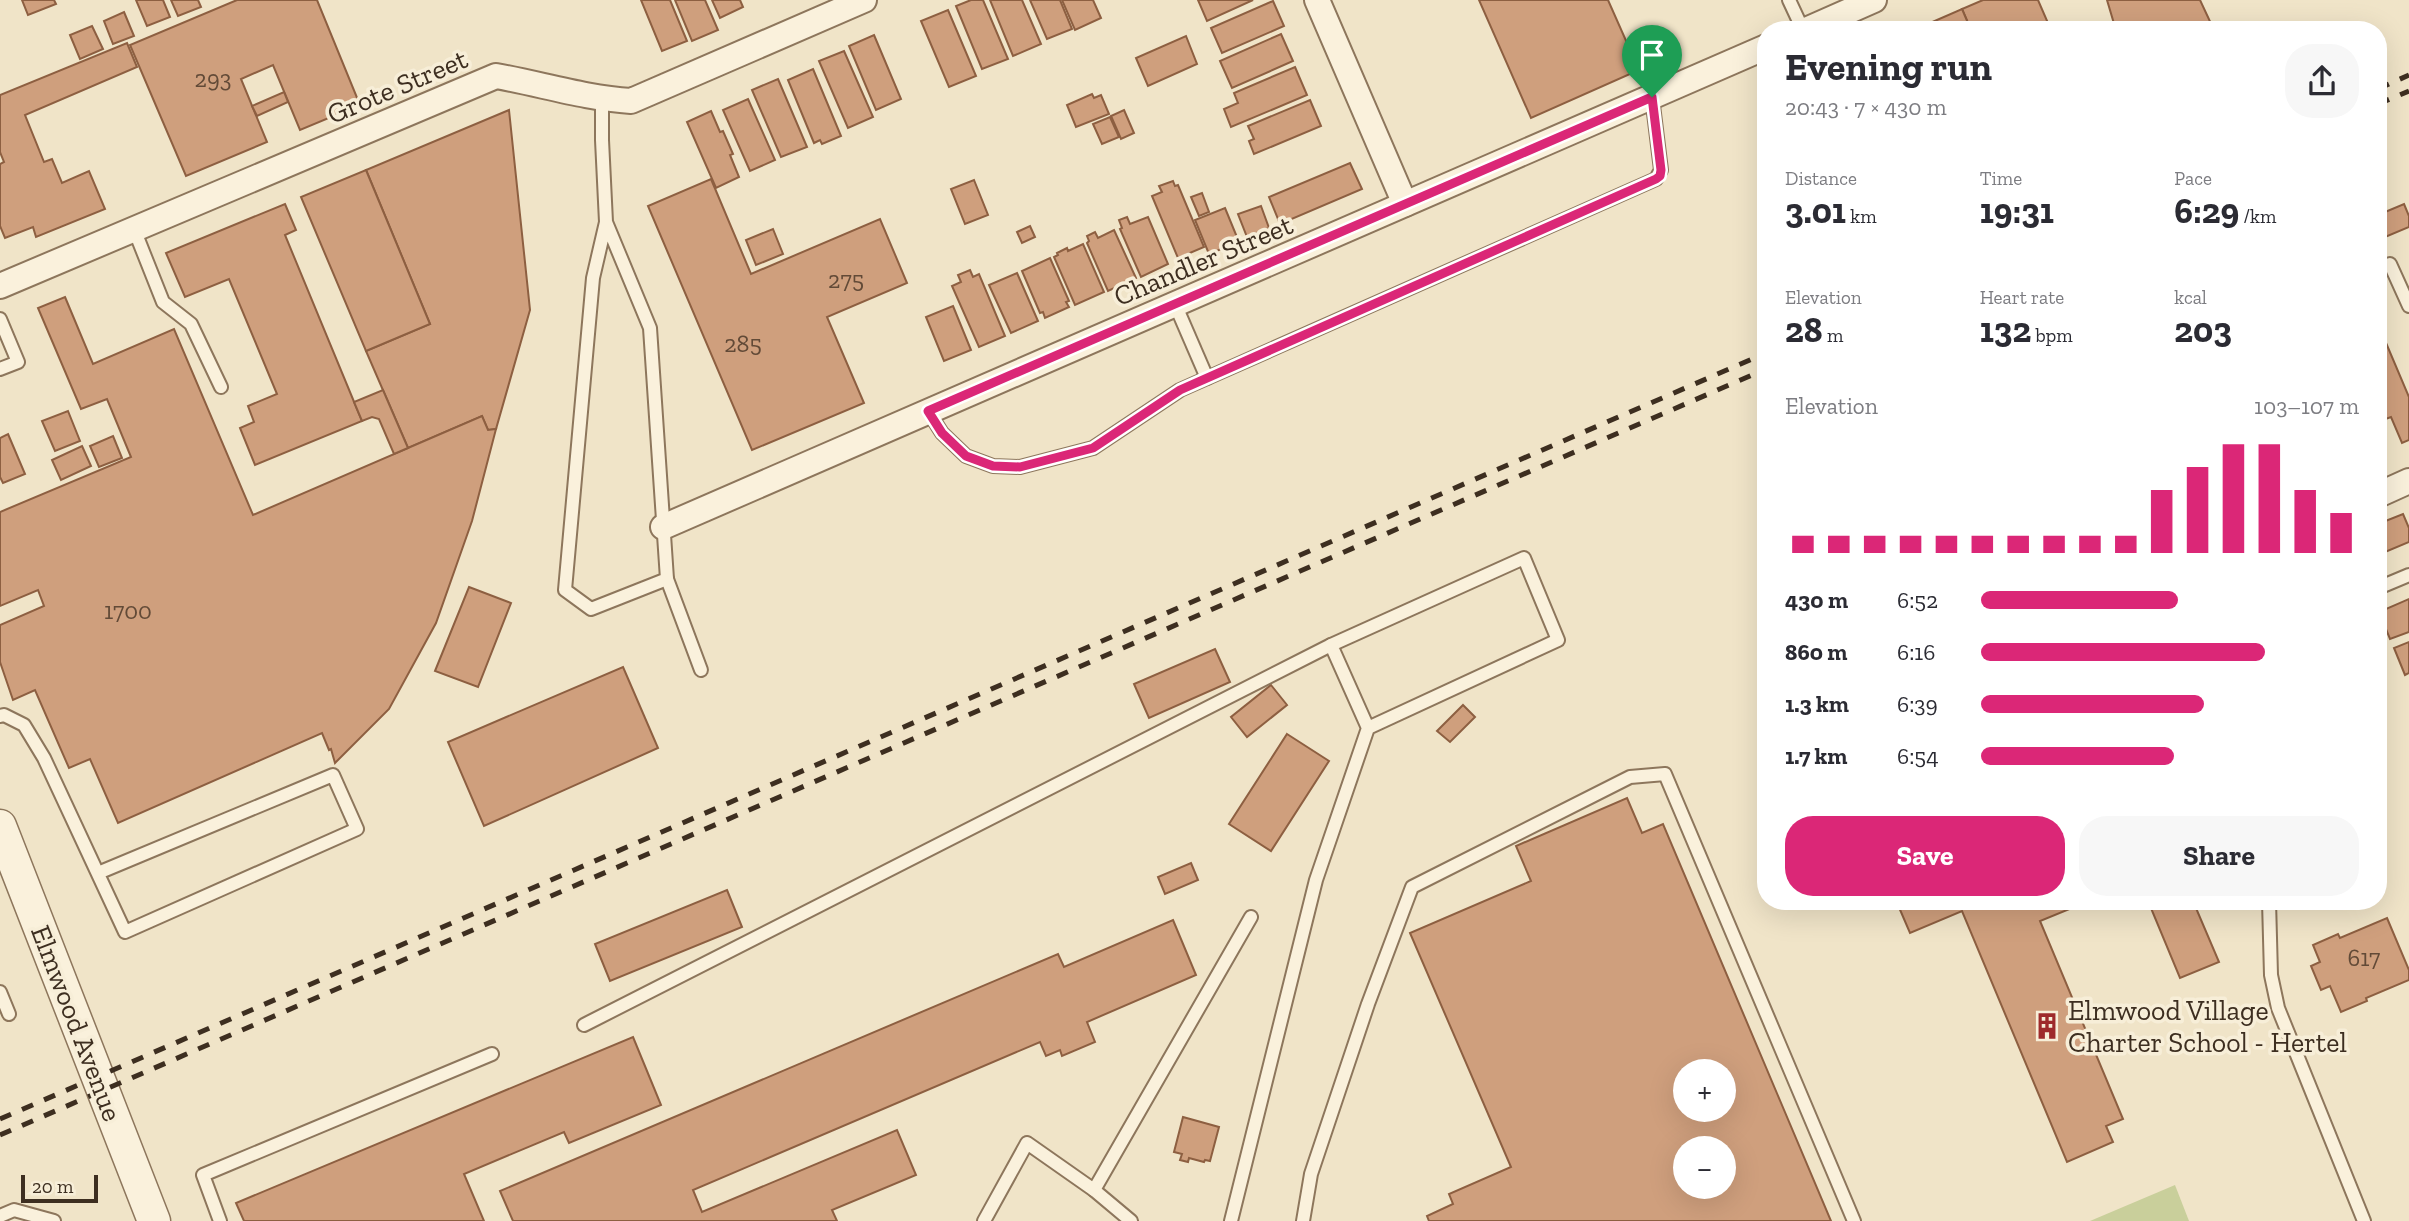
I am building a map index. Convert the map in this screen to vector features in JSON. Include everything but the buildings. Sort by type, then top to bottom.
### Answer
[{"type":"street","name":"Grote Street","points":[[0,286],[496,76],[602,99],[631,101],[864,0]]},
{"type":"street","points":[[1317,0],[1405,204]]},
{"type":"street","points":[[1825,21],[1874,0]]},
{"type":"street","name":"Chandler Street","points":[[663,527],[1757,51]]},
{"type":"street","points":[[2387,491],[2409,481]]},
{"type":"street","name":"Elmwood Avenue","points":[[0,826],[154,1221]]},
{"type":"lane","points":[[1789,0],[1800,21]]},
{"type":"lane","points":[[928,411],[942,433],[966,456],[993,466],[1020,467],[1093,448],[1180,390],[1656,179],[1661,170],[1652,97]]},
{"type":"lane","points":[[602,99],[607,222],[593,278],[565,590],[591,609],[667,579]]},
{"type":"lane","points":[[607,222],[650,328],[667,579],[701,670]]},
{"type":"lane","points":[[134,229],[163,302],[191,324],[221,387]]},
{"type":"lane","points":[[2390,264],[2409,306]]},
{"type":"lane","points":[[1175,304],[1207,378]]},
{"type":"lane","points":[[0,319],[18,362],[0,369]]},
{"type":"lane","points":[[584,1025],[1331,645],[1524,558],[1558,640],[1367,728]]},
{"type":"lane","points":[[2387,584],[2409,575]]},
{"type":"lane","points":[[1231,1221],[1316,880],[1367,728],[1331,645]]},
{"type":"lane","points":[[0,716],[4,715],[24,726],[44,758],[125,932],[357,829],[333,775],[98,873]]},
{"type":"lane","points":[[1303,1221],[1311,1174],[1368,1004],[1412,887],[1630,776],[1665,774],[1854,1221]]},
{"type":"lane","points":[[2269,910],[2271,975],[2278,1007],[2364,1221]]},
{"type":"lane","points":[[1094,1191],[1251,917]]},
{"type":"lane","points":[[0,992],[9,1014]]},
{"type":"lane","points":[[220,1221],[203,1175],[492,1054]]},
{"type":"lane","points":[[984,1221],[1027,1143],[1094,1191],[1130,1221]]},
{"type":"lane","points":[[0,1216],[14,1210],[54,1221]]},
{"type":"green space","points":[[2175,1185],[2189,1221],[2090,1221]]},
{"type":"railway","points":[[2387,85],[2409,75]]},
{"type":"railway","points":[[2387,100],[2409,91]]},
{"type":"railway","points":[[0,1119],[1757,357]]},
{"type":"railway","points":[[0,1135],[1757,373]]},
{"type":"place","name":"Elmwood Village Charter School - Hertel","points":[[2047,1026]]},
{"type":"route","points":[[1652,97],[1661,170],[1656,179],[1180,390],[1093,448],[1020,467],[993,466],[966,456],[942,433],[928,411],[1454,183],[1652,97]]}]
